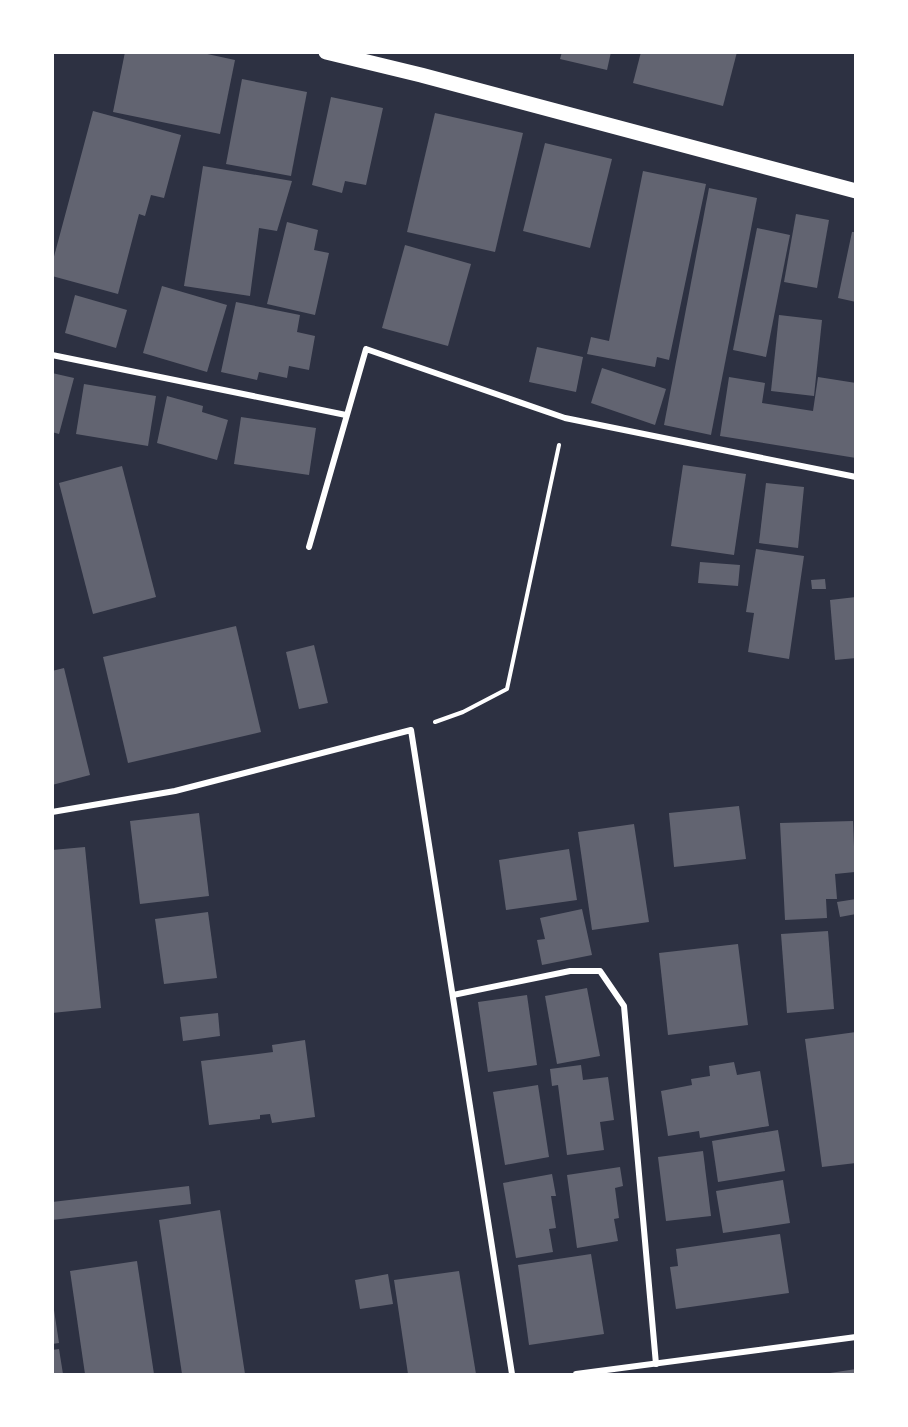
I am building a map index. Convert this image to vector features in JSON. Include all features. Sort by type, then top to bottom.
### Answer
[{"type":"main road","points":[[326,52],[433,78],[855,190]]},
{"type":"street","points":[[309,547],[366,348],[565,418],[855,477]]},
{"type":"street","points":[[52,355],[346,415]]},
{"type":"street","points":[[52,812],[175,791],[411,730],[513,1374]]},
{"type":"street","points":[[453,995],[570,971],[600,971],[624,1006],[656,1364]]},
{"type":"street","points":[[576,1374],[855,1337]]},
{"type":"path","points":[[411,730],[463,712],[507,689],[565,418]]},
{"type":"building","points":[[125,52],[198,52],[235,60],[220,134],[113,112]]},
{"type":"building","points":[[562,52],[611,52],[607,70],[560,59]]},
{"type":"building","points":[[641,52],[737,52],[723,106],[633,83]]},
{"type":"building","points":[[242,79],[307,92],[291,176],[226,164]]},
{"type":"building","points":[[331,97],[383,108],[366,185],[345,181],[342,193],[312,185]]},
{"type":"building","points":[[93,111],[181,135],[164,198],[151,195],[145,216],[139,214],[118,294],[52,276],[52,264]]},
{"type":"building","points":[[435,113],[523,133],[495,252],[407,232]]},
{"type":"building","points":[[545,143],[612,159],[590,248],[523,231]]},
{"type":"building","points":[[203,166],[292,181],[277,231],[259,228],[250,296],[184,286]]},
{"type":"building","points":[[643,171],[706,184],[669,360],[657,357],[655,367],[587,354],[591,337],[609,341]]},
{"type":"building","points":[[709,188],[757,198],[711,435],[664,425]]},
{"type":"building","points":[[796,214],[829,220],[817,288],[784,282]]},
{"type":"building","points":[[287,222],[318,230],[314,250],[329,253],[315,315],[267,304]]},
{"type":"building","points":[[757,228],[790,235],[766,357],[733,350]]},
{"type":"building","points":[[852,232],[856,232],[856,302],[838,298]]},
{"type":"building","points":[[405,245],[471,264],[448,346],[382,328]]},
{"type":"building","points":[[162,286],[227,305],[207,372],[143,353]]},
{"type":"building","points":[[75,295],[127,310],[116,348],[65,333]]},
{"type":"building","points":[[236,302],[300,315],[297,332],[315,336],[309,370],[289,366],[287,378],[259,372],[257,380],[221,372]]},
{"type":"building","points":[[779,315],[822,320],[814,396],[771,391]]},
{"type":"building","points":[[537,347],[583,357],[576,392],[529,382]]},
{"type":"building","points":[[602,368],[666,389],[655,425],[591,403]]},
{"type":"building","points":[[52,373],[74,378],[59,434],[52,432]]},
{"type":"building","points":[[729,377],[765,383],[762,403],[813,411],[818,377],[856,383],[856,458],[720,436]]},
{"type":"building","points":[[84,384],[156,396],[148,446],[76,434]]},
{"type":"building","points":[[167,396],[203,406],[202,412],[228,420],[217,460],[157,443]]},
{"type":"building","points":[[241,417],[316,428],[309,475],[234,464]]},
{"type":"building","points":[[683,465],[746,474],[734,555],[671,546]]},
{"type":"building","points":[[122,466],[156,597],[93,614],[59,483]]},
{"type":"building","points":[[766,483],[804,487],[798,548],[759,543]]},
{"type":"building","points":[[756,549],[804,556],[789,659],[748,652],[754,613],[746,612]]},
{"type":"building","points":[[700,562],[740,565],[738,586],[698,583]]},
{"type":"building","points":[[825,579],[826,589],[812,589],[811,580]]},
{"type":"building","points":[[856,597],[856,658],[835,660],[830,600]]},
{"type":"building","points":[[236,626],[261,732],[128,763],[103,657]]},
{"type":"building","points":[[314,645],[328,703],[299,709],[286,652]]},
{"type":"building","points":[[64,668],[90,775],[52,785],[52,671]]},
{"type":"building","points":[[739,806],[746,859],[674,867],[669,813]]},
{"type":"building","points":[[199,813],[209,896],[140,904],[130,821]]},
{"type":"building","points":[[853,821],[855,872],[835,874],[837,899],[826,899],[827,918],[785,920],[780,823]]},
{"type":"building","points":[[634,824],[649,922],[592,930],[578,832]]},
{"type":"building","points":[[85,847],[101,1008],[52,1013],[52,850]]},
{"type":"building","points":[[569,849],[577,900],[506,910],[499,860]]},
{"type":"building","points":[[856,899],[856,914],[840,917],[837,902]]},
{"type":"building","points":[[582,909],[592,955],[542,965],[537,940],[545,939],[540,918]]},
{"type":"building","points":[[208,912],[217,978],[164,984],[155,919]]},
{"type":"building","points":[[828,931],[834,1009],[787,1013],[781,934]]},
{"type":"building","points":[[738,944],[748,1025],[668,1035],[659,953]]},
{"type":"building","points":[[587,988],[600,1056],[557,1064],[545,996]]},
{"type":"building","points":[[527,995],[537,1065],[488,1072],[478,1002]]},
{"type":"building","points":[[218,1013],[220,1036],[183,1041],[180,1017]]},
{"type":"building","points":[[856,1032],[856,1163],[822,1167],[805,1039]]},
{"type":"building","points":[[305,1040],[315,1117],[272,1123],[270,1114],[260,1115],[260,1119],[209,1125],[201,1061],[273,1052],[272,1045]]},
{"type":"building","points":[[734,1062],[737,1075],[760,1071],[769,1126],[700,1138],[699,1131],[668,1136],[661,1091],[692,1085],[691,1079],[710,1076],[709,1066]]},
{"type":"building","points":[[581,1065],[583,1080],[608,1077],[614,1120],[600,1122],[604,1150],[567,1155],[558,1085],[552,1086],[550,1069]]},
{"type":"building","points":[[538,1085],[549,1157],[505,1165],[493,1092]]},
{"type":"building","points":[[778,1130],[785,1171],[718,1182],[712,1141]]},
{"type":"building","points":[[703,1151],[711,1216],[666,1221],[658,1157]]},
{"type":"building","points":[[620,1167],[623,1186],[615,1188],[619,1218],[614,1219],[618,1241],[577,1248],[567,1175]]},
{"type":"building","points":[[552,1174],[556,1196],[551,1196],[556,1228],[549,1229],[553,1252],[516,1258],[503,1183]]},
{"type":"building","points":[[783,1180],[790,1223],[723,1233],[716,1191]]},
{"type":"building","points":[[189,1186],[191,1204],[52,1220],[52,1202]]},
{"type":"building","points":[[220,1210],[245,1374],[182,1374],[159,1220]]},
{"type":"building","points":[[780,1234],[789,1293],[676,1309],[670,1267],[678,1266],[676,1249]]},
{"type":"building","points":[[591,1254],[604,1334],[529,1345],[518,1265]]},
{"type":"building","points":[[137,1261],[154,1374],[85,1374],[70,1271]]},
{"type":"building","points":[[459,1271],[476,1374],[408,1374],[394,1280]]},
{"type":"building","points":[[388,1274],[393,1304],[360,1309],[355,1280]]},
{"type":"building","points":[[52,1310],[54,1310],[59,1343],[52,1344]]},
{"type":"building","points":[[59,1349],[63,1374],[52,1374],[52,1350]]},
{"type":"building","points":[[856,1369],[856,1374],[830,1374],[830,1373]]}]
